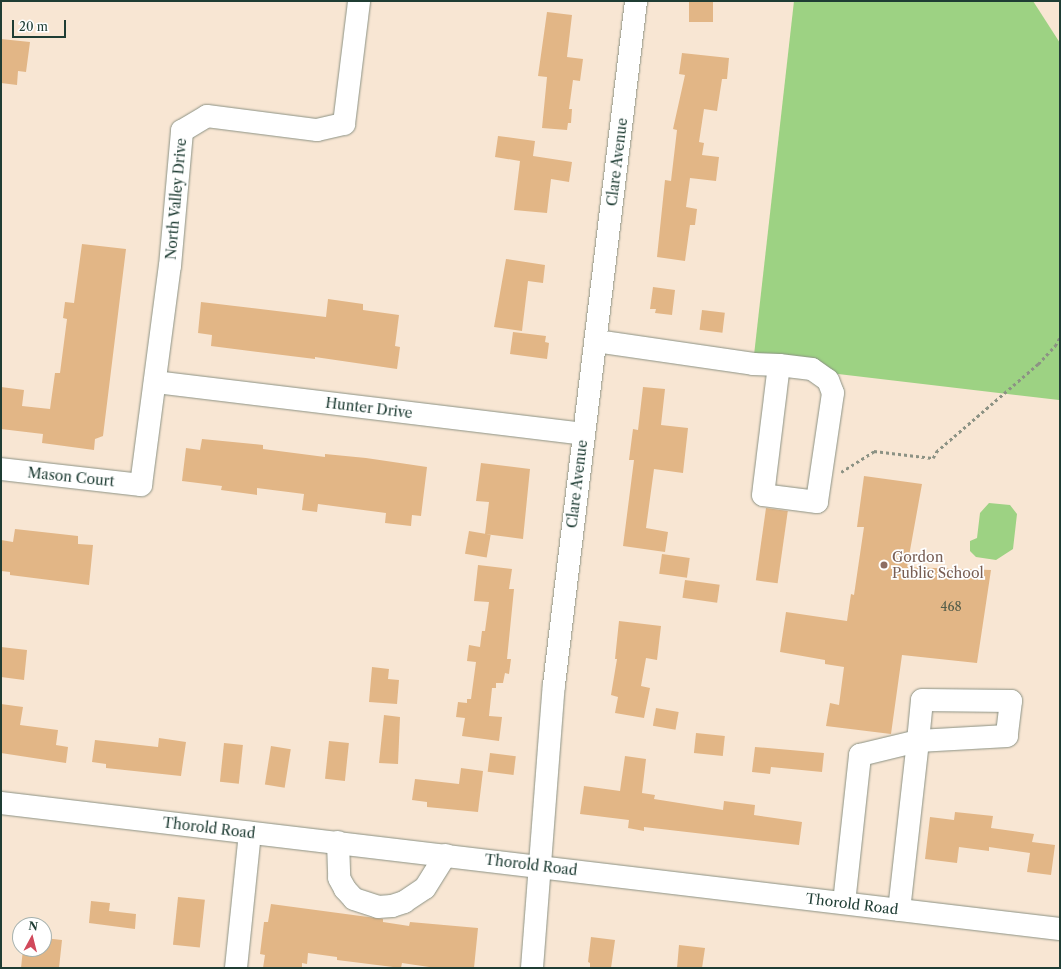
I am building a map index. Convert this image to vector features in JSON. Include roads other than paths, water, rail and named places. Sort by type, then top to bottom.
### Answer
[{"type":"street","name":"North Valley Drive","points":[[141,485],[170,266],[182,132],[207,116],[317,130],[344,124],[359,1]]},
{"type":"street","name":"Clare Avenue","points":[[532,968],[554,684],[636,1]]},
{"type":"street","points":[[596,341],[812,369],[828,380],[833,393],[817,502],[763,495],[779,365]]},
{"type":"street","name":"Hunter Drive","points":[[155,382],[583,434]]},
{"type":"street","name":"Mason Court","points":[[1,469],[141,485]]},
{"type":"street","points":[[844,903],[860,755],[918,740],[900,910]]},
{"type":"street","name":"Thorold Road","points":[[1,803],[541,866],[1060,929]]},
{"type":"street","points":[[236,968],[250,833]]},
{"type":"street","points":[[338,842],[339,878],[345,889],[354,899],[378,907],[392,906],[404,902],[425,888],[446,855]]},
{"type":"place","name":"Gordon Public School","points":[[884,565]]}]
